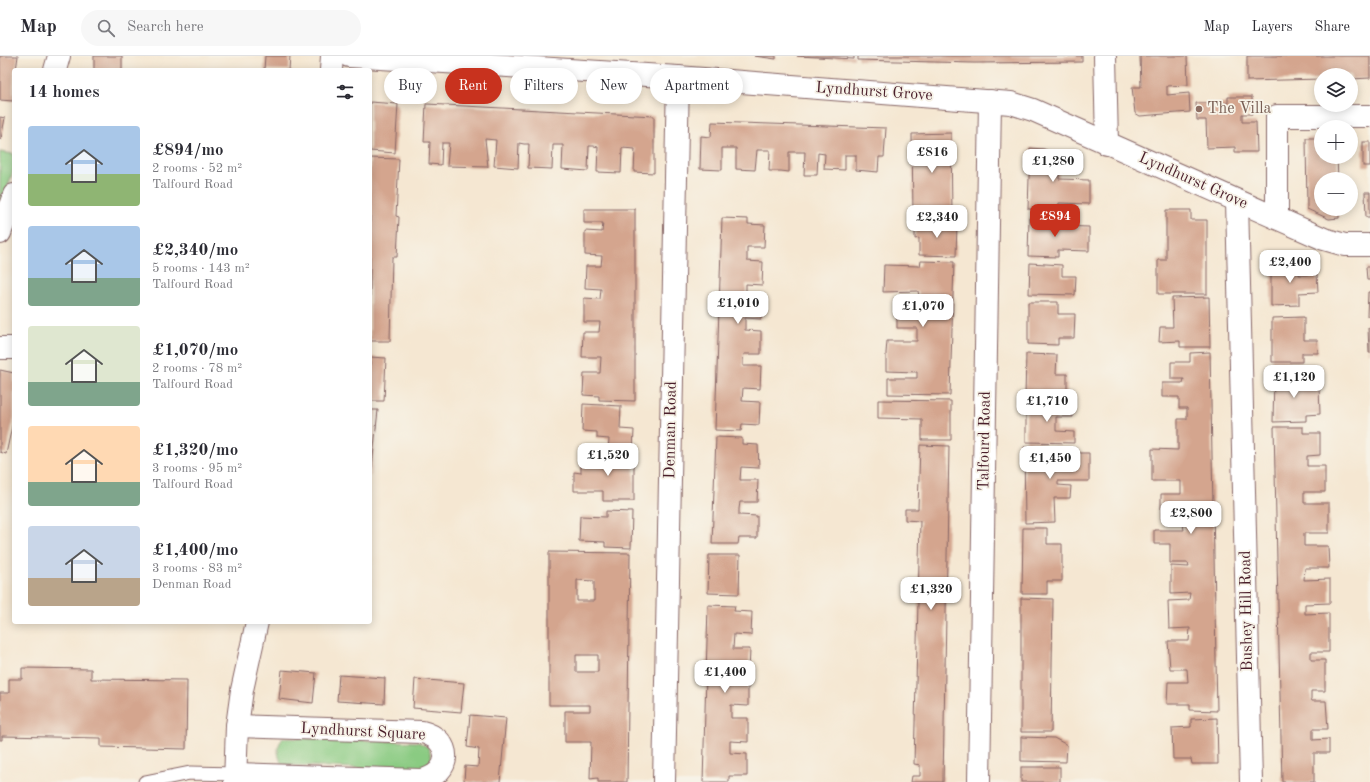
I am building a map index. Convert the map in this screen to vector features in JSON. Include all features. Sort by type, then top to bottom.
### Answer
[{"type":"street","points":[[56,68],[59,56]]},
{"type":"street","points":[[331,68],[332,56]]},
{"type":"street","name":"Lyndhurst Grove","points":[[349,56],[650,75]]},
{"type":"street","points":[[1105,56],[1107,144]]},
{"type":"street","name":"Lyndhurst Grove","points":[[743,82],[1011,103],[1033,110],[1324,239],[1345,245],[1370,245]]},
{"type":"street","name":"Talfourd Road","points":[[979,782],[990,101]]},
{"type":"street","name":"Denman Road","points":[[664,782],[677,104]]},
{"type":"street","points":[[1277,218],[1277,116],[1370,116]]},
{"type":"street","points":[[0,233],[12,200]]},
{"type":"street","name":"Bushey Hill Road","points":[[1237,201],[1251,782]]},
{"type":"street","points":[[0,348],[12,348]]},
{"type":"street","points":[[235,778],[237,726],[242,690],[257,624]]},
{"type":"street","name":"Lyndhurst Square","points":[[235,778],[421,780],[430,778],[438,773],[444,765],[445,756],[444,747],[439,739],[431,734],[422,732],[237,726]]},
{"type":"lane","points":[[145,782],[190,773],[235,778]]},
{"type":"green space","points":[[0,152],[12,154],[12,174],[0,210]]},
{"type":"green space","points":[[283,738],[418,742],[428,747],[432,758],[428,768],[423,771],[287,765],[282,764],[278,754],[279,744]]},
{"type":"building","points":[[0,56],[18,56],[16,68],[12,68],[12,101],[0,100]]},
{"type":"building","points":[[94,56],[122,56],[122,68],[94,68]]},
{"type":"building","points":[[265,56],[290,56],[289,68],[264,68]]},
{"type":"building","points":[[754,56],[776,56],[776,59]]},
{"type":"building","points":[[797,56],[854,56],[854,59]]},
{"type":"building","points":[[858,56],[1082,56],[1082,62],[974,63],[858,60]]},
{"type":"building","points":[[1140,56],[1187,56],[1188,85],[1167,86],[1167,95],[1189,93],[1190,112],[1140,116],[1135,113],[1132,87],[1141,87]]},
{"type":"building","points":[[1247,56],[1370,56],[1370,78],[1358,79],[1358,68],[1314,68],[1314,79],[1247,81]]},
{"type":"building","points":[[1228,97],[1252,97],[1252,114],[1242,114],[1242,122],[1256,122],[1257,152],[1235,152],[1235,147],[1207,148],[1206,120],[1197,120],[1196,103],[1228,103]]},
{"type":"building","points":[[372,102],[398,104],[395,153],[372,151]]},
{"type":"building","points":[[426,104],[654,116],[654,173],[634,172],[635,149],[622,148],[621,173],[597,172],[598,147],[594,146],[589,146],[588,171],[562,169],[563,145],[553,145],[552,169],[528,168],[529,144],[519,143],[518,168],[494,166],[496,140],[485,139],[488,167],[447,166],[449,143],[442,143],[441,165],[429,164],[430,142],[424,142]]},
{"type":"building","points":[[0,117],[5,118],[1,139],[0,138]]},
{"type":"building","points":[[712,122],[886,128],[884,157],[879,157],[878,172],[856,170],[856,155],[845,155],[845,170],[824,169],[825,154],[818,153],[817,175],[804,175],[805,152],[789,152],[789,172],[769,171],[770,150],[757,150],[755,170],[736,169],[736,148],[722,148],[722,170],[700,169],[701,136],[711,137]]},
{"type":"building","points":[[951,133],[952,215],[913,215],[912,134]]},
{"type":"building","points":[[1306,138],[1314,138],[1314,164],[1337,164],[1338,172],[1314,172],[1314,212],[1307,209]]},
{"type":"building","points":[[1363,142],[1370,142],[1370,166],[1363,166]]},
{"type":"building","points":[[1030,148],[1044,149],[1068,159],[1068,171],[1059,171],[1059,179],[1089,180],[1089,204],[1059,203],[1058,210],[1028,209]]},
{"type":"building","points":[[372,158],[399,159],[396,216],[399,217],[397,257],[392,257],[390,341],[372,341]]},
{"type":"building","points":[[1365,192],[1370,192],[1370,217],[1366,217]]},
{"type":"building","points":[[584,209],[635,209],[635,401],[599,400],[599,396],[583,395],[584,373],[600,373],[601,357],[582,357],[583,332],[599,332],[600,322],[584,322],[584,298],[600,299],[601,289],[585,288],[586,266],[601,266],[602,256],[585,255],[585,231],[602,232],[603,223],[584,223]]},
{"type":"building","points":[[1166,210],[1191,210],[1191,220],[1207,220],[1207,294],[1158,294],[1158,260],[1166,260]]},
{"type":"building","points":[[1322,216],[1339,216],[1339,218],[1329,219]]},
{"type":"building","points":[[722,218],[748,219],[748,224],[765,225],[764,247],[747,247],[747,261],[763,262],[762,285],[746,284],[746,295],[762,295],[761,319],[745,318],[745,330],[761,331],[761,354],[744,354],[743,360],[743,366],[761,366],[760,389],[743,388],[742,401],[760,402],[759,425],[742,424],[741,431],[715,430]]},
{"type":"building","points":[[1029,218],[1059,218],[1059,226],[1089,227],[1089,251],[1058,250],[1058,257],[1028,256]]},
{"type":"building","points":[[915,222],[957,223],[956,256],[919,255],[919,238],[915,239]]},
{"type":"building","points":[[921,261],[954,262],[950,395],[888,394],[888,378],[917,378],[917,372],[886,371],[886,353],[887,341],[917,341],[917,328],[897,328],[897,304],[919,304],[919,296],[918,291],[883,292],[884,265],[920,266]]},
{"type":"building","points":[[1299,261],[1299,275],[1317,274],[1318,292],[1299,293],[1299,305],[1271,306],[1271,262]]},
{"type":"building","points":[[1030,263],[1062,265],[1062,276],[1076,276],[1075,295],[1029,294]]},
{"type":"building","points":[[1366,267],[1370,267],[1370,280],[1367,280]]},
{"type":"building","points":[[1368,292],[1370,292],[1370,316],[1367,316]]},
{"type":"building","points":[[1209,297],[1210,347],[1180,347],[1180,341],[1159,342],[1160,327],[1173,327],[1172,298]]},
{"type":"building","points":[[1028,302],[1058,302],[1058,314],[1075,314],[1074,338],[1058,338],[1058,345],[1028,344]]},
{"type":"building","points":[[1304,317],[1304,340],[1317,340],[1318,353],[1302,353],[1302,362],[1272,362],[1272,318]]},
{"type":"building","points":[[1368,328],[1370,328],[1370,353],[1369,353]]},
{"type":"building","points":[[1210,352],[1217,711],[1190,710],[1190,704],[1167,704],[1168,682],[1188,682],[1187,669],[1170,669],[1168,641],[1189,641],[1190,628],[1169,629],[1168,601],[1189,600],[1190,593],[1171,594],[1171,566],[1189,567],[1188,563],[1170,563],[1170,544],[1154,544],[1154,530],[1184,530],[1182,518],[1161,519],[1161,494],[1181,494],[1181,481],[1152,481],[1152,449],[1178,450],[1178,419],[1187,419],[1187,408],[1179,408],[1179,397],[1162,397],[1162,383],[1183,383],[1184,379],[1171,379],[1171,362],[1190,362],[1190,353]]},
{"type":"building","points":[[1026,354],[1057,355],[1056,374],[1067,374],[1067,398],[1025,397]]},
{"type":"building","points":[[372,357],[386,358],[384,401],[372,401]]},
{"type":"building","points":[[0,370],[12,373],[12,426],[6,454],[0,452]]},
{"type":"building","points":[[1305,375],[1306,387],[1319,387],[1320,414],[1306,415],[1306,421],[1273,422],[1274,376]]},
{"type":"building","points":[[878,400],[951,401],[951,440],[922,440],[922,419],[878,418]]},
{"type":"building","points":[[583,404],[621,406],[620,429],[634,430],[633,451],[608,450],[609,439],[597,438],[597,432],[582,431]]},
{"type":"building","points":[[1026,404],[1073,405],[1073,417],[1056,417],[1056,431],[1074,432],[1074,443],[1026,442]]},
{"type":"building","points":[[372,410],[378,410],[372,467]]},
{"type":"building","points":[[1274,427],[1303,427],[1303,433],[1320,433],[1320,455],[1307,456],[1307,466],[1325,466],[1325,492],[1304,492],[1304,503],[1329,503],[1329,533],[1304,533],[1304,546],[1328,546],[1329,568],[1305,568],[1304,580],[1330,579],[1330,603],[1305,604],[1305,614],[1329,613],[1329,652],[1311,652],[1311,660],[1325,660],[1325,691],[1311,691],[1311,699],[1312,701],[1326,701],[1328,729],[1313,729],[1313,740],[1329,739],[1329,753],[1314,753],[1314,782],[1282,782]]},
{"type":"building","points":[[716,437],[742,438],[742,444],[758,445],[759,468],[741,467],[740,480],[758,480],[757,502],[740,502],[739,509],[739,515],[757,516],[757,538],[739,538],[738,544],[712,544]]},
{"type":"building","points":[[920,445],[949,446],[943,782],[911,782],[912,776],[920,776],[920,765],[914,764],[920,521],[905,520],[905,509],[918,509]]},
{"type":"building","points":[[1024,447],[1057,447],[1057,453],[1089,453],[1089,481],[1058,481],[1058,485],[1071,486],[1070,498],[1054,498],[1055,522],[1025,523]]},
{"type":"building","points":[[607,453],[634,453],[634,501],[603,501],[603,491],[574,491],[574,472],[581,473],[581,459],[607,459]]},
{"type":"building","points":[[606,511],[632,512],[631,548],[605,547],[605,542],[579,541],[580,516],[606,517]]},
{"type":"building","points":[[1023,528],[1047,528],[1047,544],[1062,544],[1062,581],[1047,581],[1047,594],[1022,594]]},
{"type":"building","points":[[549,552],[630,553],[627,782],[598,782],[598,778],[590,779],[591,742],[565,742],[565,711],[590,711],[590,705],[549,705]],"holes":[[[577,580],[594,581],[594,601],[577,601]],[[576,655],[598,655],[598,672],[576,672]]]},
{"type":"building","points":[[709,555],[740,555],[739,594],[708,593]]},
{"type":"building","points":[[1021,598],[1053,599],[1051,732],[1021,732]]},
{"type":"building","points":[[708,605],[735,606],[734,611],[752,612],[751,635],[734,634],[733,649],[750,649],[749,672],[732,671],[732,682],[748,683],[748,706],[731,705],[731,718],[748,718],[748,742],[730,741],[730,753],[747,754],[747,776],[729,776],[729,782],[703,782]]},
{"type":"building","points":[[22,668],[91,669],[91,679],[187,680],[186,749],[101,747],[101,738],[2,736],[2,740],[0,740],[0,693],[9,693],[9,679],[22,679]]},
{"type":"building","points":[[282,670],[316,673],[313,703],[279,699]]},
{"type":"building","points":[[339,675],[385,678],[384,704],[337,701]]},
{"type":"building","points":[[415,679],[464,683],[461,712],[413,708]]},
{"type":"building","points":[[470,715],[506,718],[500,782],[464,782],[465,766],[478,767],[479,749],[467,747]]},
{"type":"building","points":[[1217,718],[1218,764],[1192,764],[1191,759],[1173,759],[1172,728],[1191,727],[1191,719]]},
{"type":"building","points":[[1021,737],[1054,738],[1067,745],[1066,762],[1021,761]]},
{"type":"building","points":[[1021,767],[1060,767],[1060,782],[1021,782]]},
{"type":"place","name":"The Villa","points":[[1199,109]]}]
